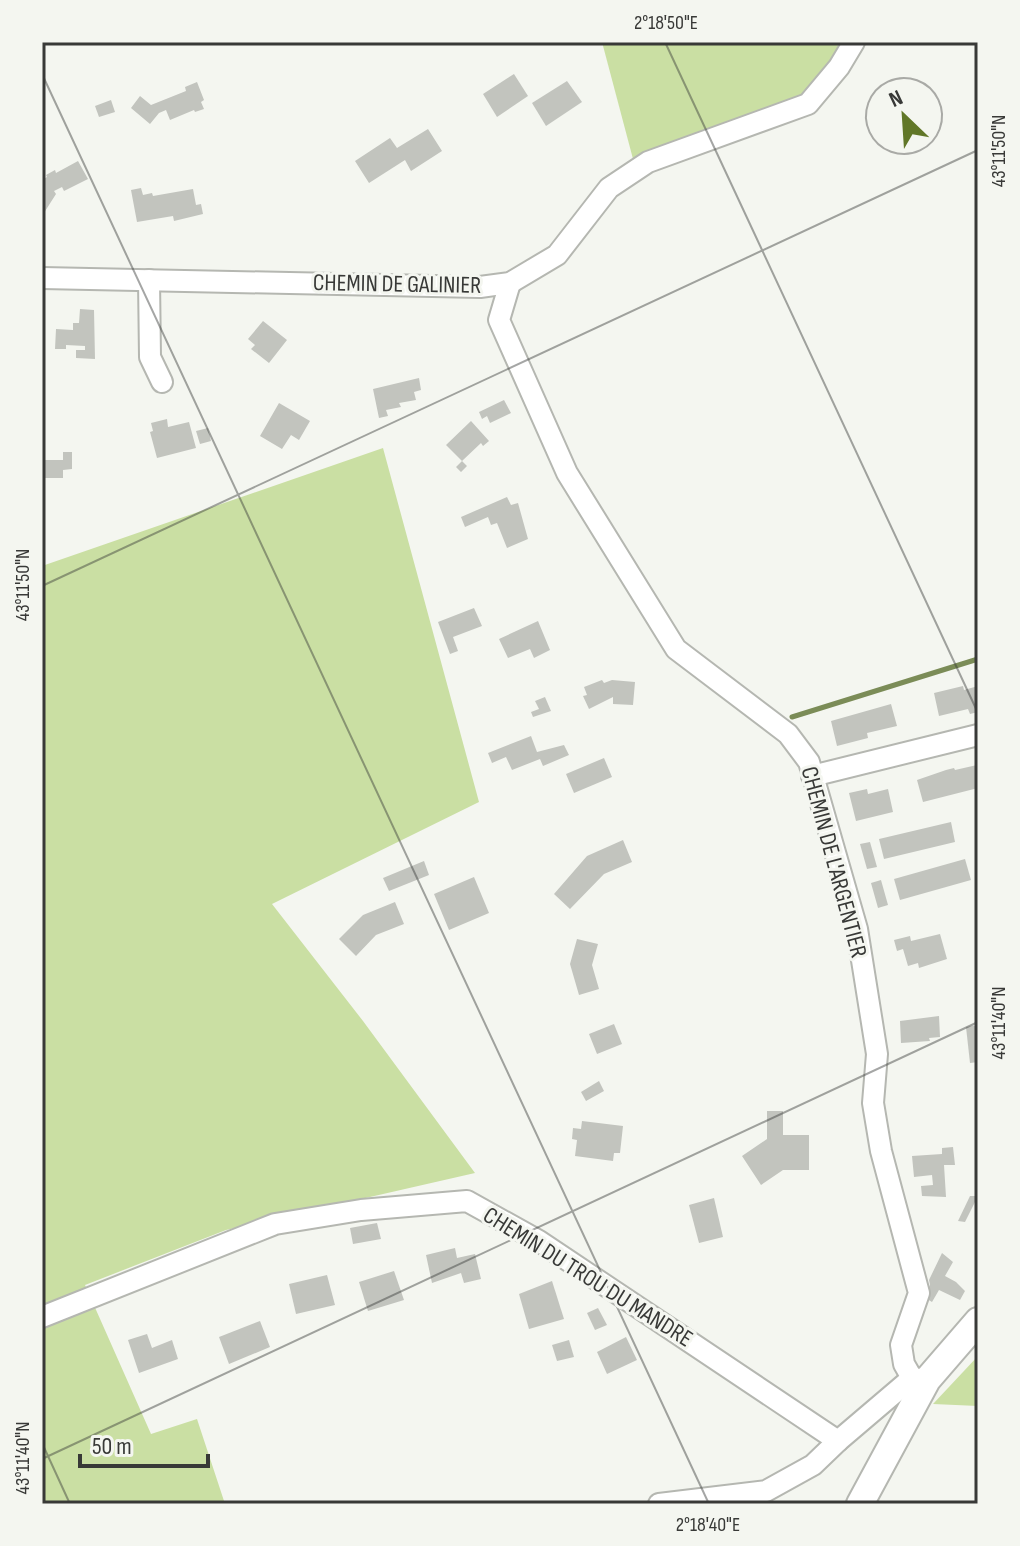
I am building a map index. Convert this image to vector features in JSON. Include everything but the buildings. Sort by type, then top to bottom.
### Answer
[{"type":"main road","points":[[860,1504],[919,1379],[978,1321]]},
{"type":"street","name":"CHEMIN DE GALINIER","points":[[42,278],[480,287],[510,283],[557,255],[609,188],[648,162],[808,104],[839,67],[854,42]]},
{"type":"street","points":[[149,280],[150,357],[162,382]]},
{"type":"street","name":"CHEMIN DE L'ARGENTIER","points":[[510,283],[499,320],[567,473],[676,649],[788,734],[803,750],[857,929],[877,1054],[873,1103],[881,1151],[919,1293],[901,1345],[904,1364],[919,1379]]},
{"type":"street","points":[[812,776],[978,735]]},
{"type":"street","name":"CHEMIN DU TROU DU MANDRE","points":[[42,1317],[275,1224],[361,1210],[467,1201],[539,1241],[838,1441]]},
{"type":"street","points":[[659,1504],[766,1491],[813,1465],[838,1441],[919,1379]]},
{"type":"green space","points":[[602,42],[836,42],[841,50],[809,94],[742,123],[633,159]]},
{"type":"green space","points":[[383,448],[479,802],[272,904],[475,1173],[226,1230],[85,1285],[151,1434],[197,1419],[225,1504],[42,1504],[42,566]]},
{"type":"green space","points":[[978,1356],[978,1406],[933,1404]]},
{"type":"waterway","points":[[792,717],[978,659]]}]
